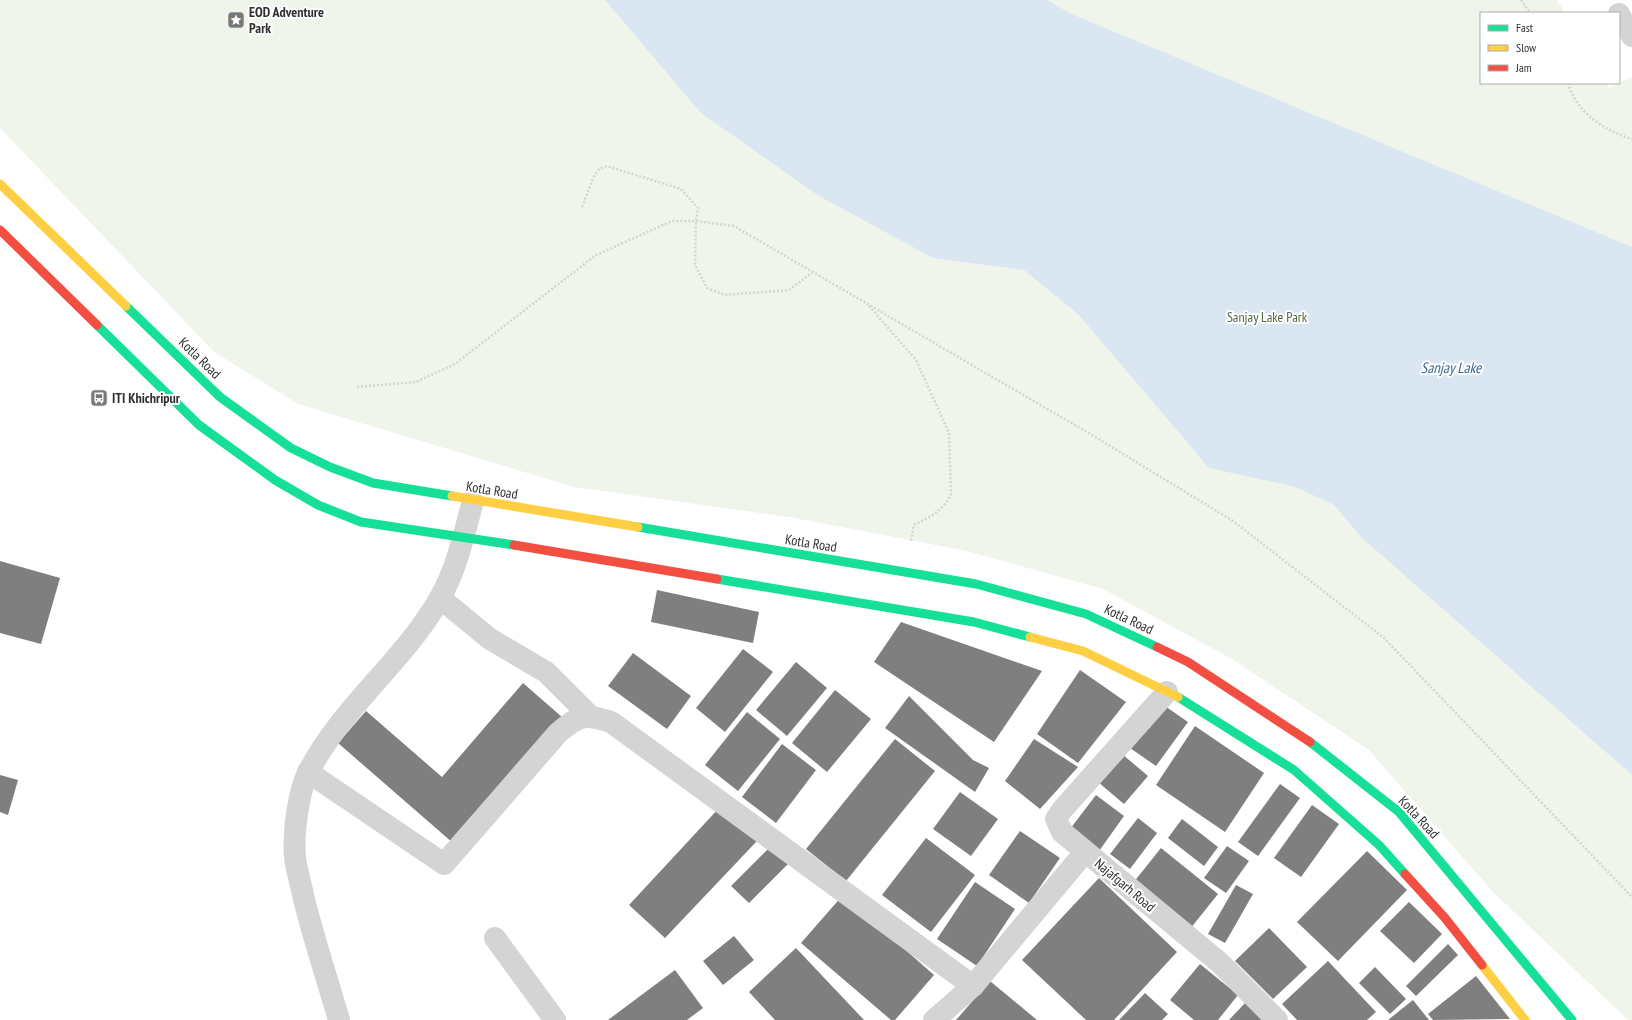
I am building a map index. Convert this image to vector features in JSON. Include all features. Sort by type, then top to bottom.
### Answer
[{"type":"main road","name":"Kotla Road","points":[[0,184],[220,397],[291,448],[330,467],[373,483],[473,501],[976,584],[1086,614],[1188,662],[1312,743],[1399,812],[1572,1020]]},
{"type":"main road","points":[[0,230],[199,424],[275,480],[318,505],[362,522],[463,537],[974,622],[1083,651],[1167,692],[1294,770],[1379,845],[1445,918],[1525,1020]]},
{"type":"street","points":[[1611,0],[1618,12]]},
{"type":"street","points":[[1620,16],[1632,36]]},
{"type":"street","points":[[339,1020],[307,910],[295,857],[296,814],[308,772],[342,720],[420,627],[440,598],[456,564],[473,501]]},
{"type":"street","points":[[440,598],[490,639],[546,672],[590,716],[612,722],[973,986]]},
{"type":"street","points":[[1086,852],[1062,832],[1056,819],[1062,810],[1167,692]]},
{"type":"street","points":[[308,772],[444,864],[558,733],[573,721],[590,716]]},
{"type":"street","name":"Najafgarh Road","points":[[934,1020],[973,986],[1086,852],[1220,963],[1276,1020]]},
{"type":"street","points":[[495,938],[555,1020]]},
{"type":"path","points":[[1521,0],[1529,12]]},
{"type":"path","points":[[1568,84],[1571,95],[1586,114],[1603,128],[1632,139]]},
{"type":"path","points":[[582,207],[593,178],[599,170],[607,166],[681,189],[698,208],[696,221],[695,265],[707,288],[725,295],[789,290],[813,272]]},
{"type":"path","points":[[357,386],[416,382],[455,364],[596,255],[672,221],[696,221],[734,226],[1233,521],[1384,638],[1632,897]]},
{"type":"path","points":[[868,304],[916,360],[949,433],[951,494],[948,503],[938,512],[914,525],[912,540]]},
{"type":"green space","name":"Sanjay Lake Park","points":[[0,0],[1557,0],[1564,12],[1480,12],[1480,84],[1607,84],[1609,88],[1632,77],[1632,1020],[1628,1020],[1494,893],[1369,750],[1230,658],[1103,589],[967,551],[789,517],[574,487],[298,404],[214,352],[0,128]]},
{"type":"water","name":"Sanjay Lake","points":[[605,0],[1048,0],[1069,13],[1632,247],[1632,775],[1361,537],[1334,505],[1296,487],[1209,468],[1079,315],[1024,270],[933,258],[819,196],[701,113]]},
{"type":"building","points":[[0,561],[60,578],[41,644],[0,633]]},
{"type":"building","points":[[657,590],[759,612],[753,643],[651,622]]},
{"type":"building","points":[[901,622],[1042,671],[994,742],[874,662]]},
{"type":"building","points":[[743,649],[773,672],[725,732],[696,708]]},
{"type":"building","points":[[633,653],[691,696],[667,729],[608,686]]},
{"type":"building","points":[[796,662],[827,688],[787,736],[756,710]]},
{"type":"building","points":[[1080,670],[1126,702],[1078,763],[1037,734]]},
{"type":"building","points":[[523,683],[562,717],[453,843],[338,743],[366,711],[442,777]]},
{"type":"building","points":[[835,690],[871,719],[827,772],[792,743]]},
{"type":"building","points":[[909,696],[973,760],[989,768],[975,792],[885,728]]},
{"type":"building","points":[[1162,704],[1188,722],[1156,766],[1130,748]]},
{"type":"building","points":[[747,712],[780,739],[738,791],[705,765]]},
{"type":"building","points":[[1195,726],[1264,773],[1225,832],[1156,785]]},
{"type":"building","points":[[895,739],[935,771],[846,881],[806,849]]},
{"type":"building","points":[[1034,739],[1078,767],[1040,809],[1005,781]]},
{"type":"building","points":[[782,744],[816,770],[776,823],[742,797]]},
{"type":"building","points":[[1122,754],[1148,776],[1124,804],[1098,782]]},
{"type":"building","points":[[0,775],[18,780],[8,815],[0,812]]},
{"type":"building","points":[[1280,784],[1300,798],[1258,856],[1238,842]]},
{"type":"building","points":[[960,792],[998,819],[971,856],[933,829]]},
{"type":"building","points":[[1096,795],[1124,816],[1099,851],[1070,829]]},
{"type":"building","points":[[1312,805],[1339,824],[1301,877],[1274,858]]},
{"type":"building","points":[[720,807],[757,841],[665,938],[629,905]]},
{"type":"building","points":[[1138,818],[1157,833],[1130,869],[1110,854]]},
{"type":"building","points":[[1182,819],[1218,847],[1204,866],[1168,838]]},
{"type":"building","points":[[1020,831],[1060,858],[1029,903],[989,875]]},
{"type":"building","points":[[926,838],[975,875],[931,932],[882,895]]},
{"type":"building","points":[[772,845],[790,862],[749,903],[731,886]]},
{"type":"building","points":[[1227,846],[1249,861],[1226,893],[1204,878]]},
{"type":"building","points":[[1161,848],[1218,894],[1190,929],[1133,883]]},
{"type":"building","points":[[1367,851],[1407,890],[1338,961],[1297,922]]},
{"type":"building","points":[[1099,878],[1177,952],[1114,1020],[1086,1020],[1022,960]]},
{"type":"building","points":[[975,882],[1015,909],[977,966],[937,939]]},
{"type":"building","points":[[1236,885],[1253,894],[1225,943],[1208,934]]},
{"type":"building","points":[[843,895],[934,975],[895,1020],[891,1020],[801,943]]},
{"type":"building","points":[[1409,902],[1442,934],[1414,963],[1380,931]]},
{"type":"building","points":[[1269,928],[1307,967],[1273,999],[1235,961]]},
{"type":"building","points":[[734,936],[754,960],[723,985],[703,961]]},
{"type":"building","points":[[1448,944],[1458,955],[1416,996],[1406,986]]},
{"type":"building","points":[[796,948],[864,1020],[775,1020],[749,992]]},
{"type":"building","points":[[1328,961],[1376,1012],[1367,1020],[1297,1020],[1282,1004]]},
{"type":"building","points":[[1200,964],[1238,995],[1218,1020],[1194,1020],[1170,1000]]},
{"type":"building","points":[[1375,967],[1406,999],[1390,1014],[1359,983]]},
{"type":"building","points":[[675,970],[703,1008],[687,1020],[608,1020]]},
{"type":"building","points":[[1476,976],[1510,1019],[1433,1020],[1428,1014]]},
{"type":"building","points":[[990,981],[1037,1020],[956,1020]]},
{"type":"building","points":[[1145,993],[1168,1014],[1162,1020],[1119,1020]]},
{"type":"building","points":[[1413,1000],[1429,1020],[1388,1020]]},
{"type":"building","points":[[1245,1003],[1262,1020],[1229,1020]]},
{"type":"traffic: fast","points":[[126,306],[220,397],[291,448],[330,467],[373,483],[452,496]]},
{"type":"traffic: fast","points":[[97,325],[199,425],[275,480],[318,505],[361,522],[514,545]]},
{"type":"traffic: fast","points":[[638,527],[976,584],[1086,614],[1157,647]]},
{"type":"traffic: fast","points":[[717,579],[974,622],[1030,637]]},
{"type":"traffic: fast","points":[[1178,697],[1294,770],[1379,845],[1405,874]]},
{"type":"traffic: fast","points":[[1310,742],[1399,812],[1572,1020]]},
{"type":"traffic: slow","points":[[0,184],[126,306]]},
{"type":"traffic: slow","points":[[452,496],[638,527]]},
{"type":"traffic: slow","points":[[1030,637],[1083,651],[1178,697]]},
{"type":"traffic: slow","points":[[1482,965],[1525,1020]]},
{"type":"traffic: jam","points":[[0,230],[97,325]]},
{"type":"traffic: jam","points":[[514,545],[717,579]]},
{"type":"traffic: jam","points":[[1157,647],[1188,662],[1310,742]]},
{"type":"traffic: jam","points":[[1405,874],[1445,918],[1482,965]]},
{"type":"place","name":"EOD Adventure Park","points":[[236,20]]},
{"type":"place","name":"ITI Khichripur","points":[[99,398]]}]
